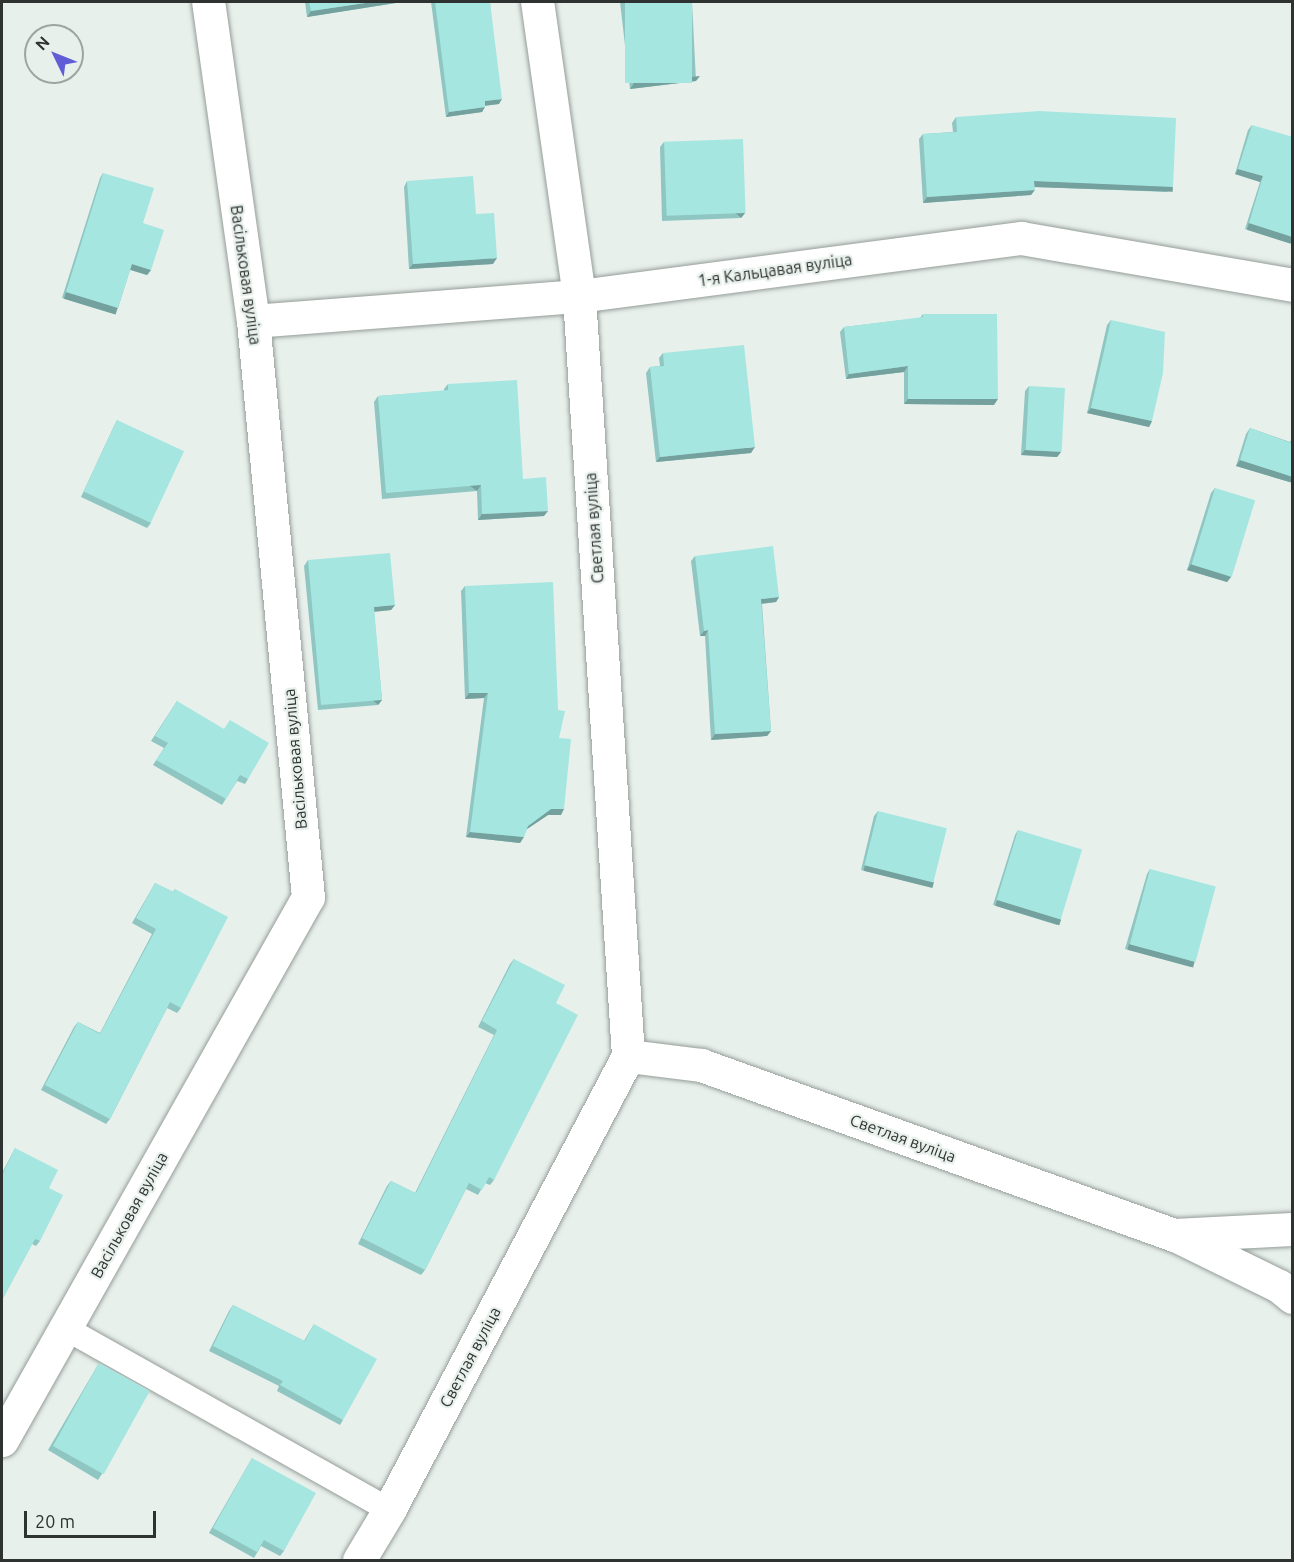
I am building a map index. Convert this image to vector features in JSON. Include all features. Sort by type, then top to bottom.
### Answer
[{"type":"street","name":"Васільковая вуліца","points":[[2,1440],[308,897],[253,321],[208,2]]},
{"type":"street","name":"Светлая вуліца","points":[[359,1560],[389,1510],[628,1056],[579,296],[537,2]]},
{"type":"street","name":"1-я Кальцавая вуліца","points":[[253,321],[579,296],[1021,238],[1293,285]]},
{"type":"street","name":"Светлая вуліца","points":[[628,1056],[701,1065],[1174,1235],[1279,1286],[1293,1297]]},
{"type":"street","name":"Светлая вуліца","points":[[1174,1235],[1293,1228]]},
{"type":"lane","points":[[64,1328],[389,1510]]},
{"type":"building","points":[[309,2],[372,2],[311,11]]},
{"type":"building","points":[[435,2],[490,2],[502,99],[485,101],[485,107],[449,112]]},
{"type":"building","points":[[625,2],[692,2],[692,83],[625,83]]},
{"type":"building","points":[[1039,111],[1176,118],[1173,187],[1034,181],[1035,190],[927,197],[923,134],[957,132],[956,117]]},
{"type":"building","points":[[1252,125],[1293,137],[1293,237],[1249,223],[1263,176],[1238,169]]},
{"type":"building","points":[[743,139],[746,213],[667,216],[664,142]]},
{"type":"building","points":[[103,173],[154,188],[143,223],[164,230],[151,270],[132,264],[118,308],[66,292]]},
{"type":"building","points":[[473,176],[476,214],[494,213],[497,258],[413,264],[407,181]]},
{"type":"building","points":[[923,314],[997,314],[998,399],[908,399],[908,366],[849,374],[844,327],[923,317]]},
{"type":"building","points":[[1111,320],[1165,332],[1163,373],[1152,421],[1091,408]]},
{"type":"building","points":[[744,345],[755,447],[660,457],[650,367],[664,366],[663,353]]},
{"type":"building","points":[[517,380],[523,479],[546,477],[548,511],[482,514],[481,485],[386,493],[378,396],[448,390],[448,384]]},
{"type":"building","points":[[1029,386],[1065,388],[1062,452],[1026,450]]},
{"type":"building","points":[[117,420],[184,451],[151,523],[84,492]]},
{"type":"building","points":[[1250,428],[1291,443],[1293,440],[1293,477],[1240,460]]},
{"type":"building","points":[[1215,488],[1255,500],[1232,577],[1192,565]]},
{"type":"building","points":[[773,546],[779,597],[761,599],[771,731],[715,734],[708,630],[704,631],[695,556]]},
{"type":"building","points":[[390,553],[395,605],[374,607],[382,700],[321,705],[308,560]]},
{"type":"building","points":[[553,582],[558,710],[565,711],[559,738],[571,739],[564,809],[551,809],[528,826],[524,837],[470,832],[488,693],[469,693],[465,586]]},
{"type":"building","points":[[177,701],[224,729],[230,720],[269,743],[248,779],[240,775],[226,799],[156,760],[168,743],[155,736]]},
{"type":"building","points":[[878,811],[947,828],[933,883],[864,865]]},
{"type":"building","points":[[1018,830],[1082,850],[1061,919],[997,900]]},
{"type":"building","points":[[1150,869],[1216,887],[1195,962],[1130,944]]},
{"type":"building","points":[[155,883],[174,892],[175,889],[228,917],[181,1008],[170,1002],[110,1119],[45,1085],[78,1022],[100,1034],[156,929],[136,918]]},
{"type":"building","points":[[514,959],[565,985],[556,1003],[578,1015],[494,1180],[489,1177],[482,1190],[469,1183],[425,1270],[362,1238],[391,1181],[416,1193],[497,1030],[482,1021]]},
{"type":"building","points":[[15,1148],[58,1170],[49,1188],[63,1195],[40,1241],[35,1239],[2,1300],[2,1175]]},
{"type":"building","points":[[233,1305],[305,1341],[314,1324],[377,1359],[343,1420],[280,1385],[283,1381],[213,1346]]},
{"type":"building","points":[[99,1363],[150,1391],[104,1474],[53,1446]]},
{"type":"building","points":[[252,1458],[316,1493],[284,1551],[264,1540],[257,1552],[213,1528]]}]
